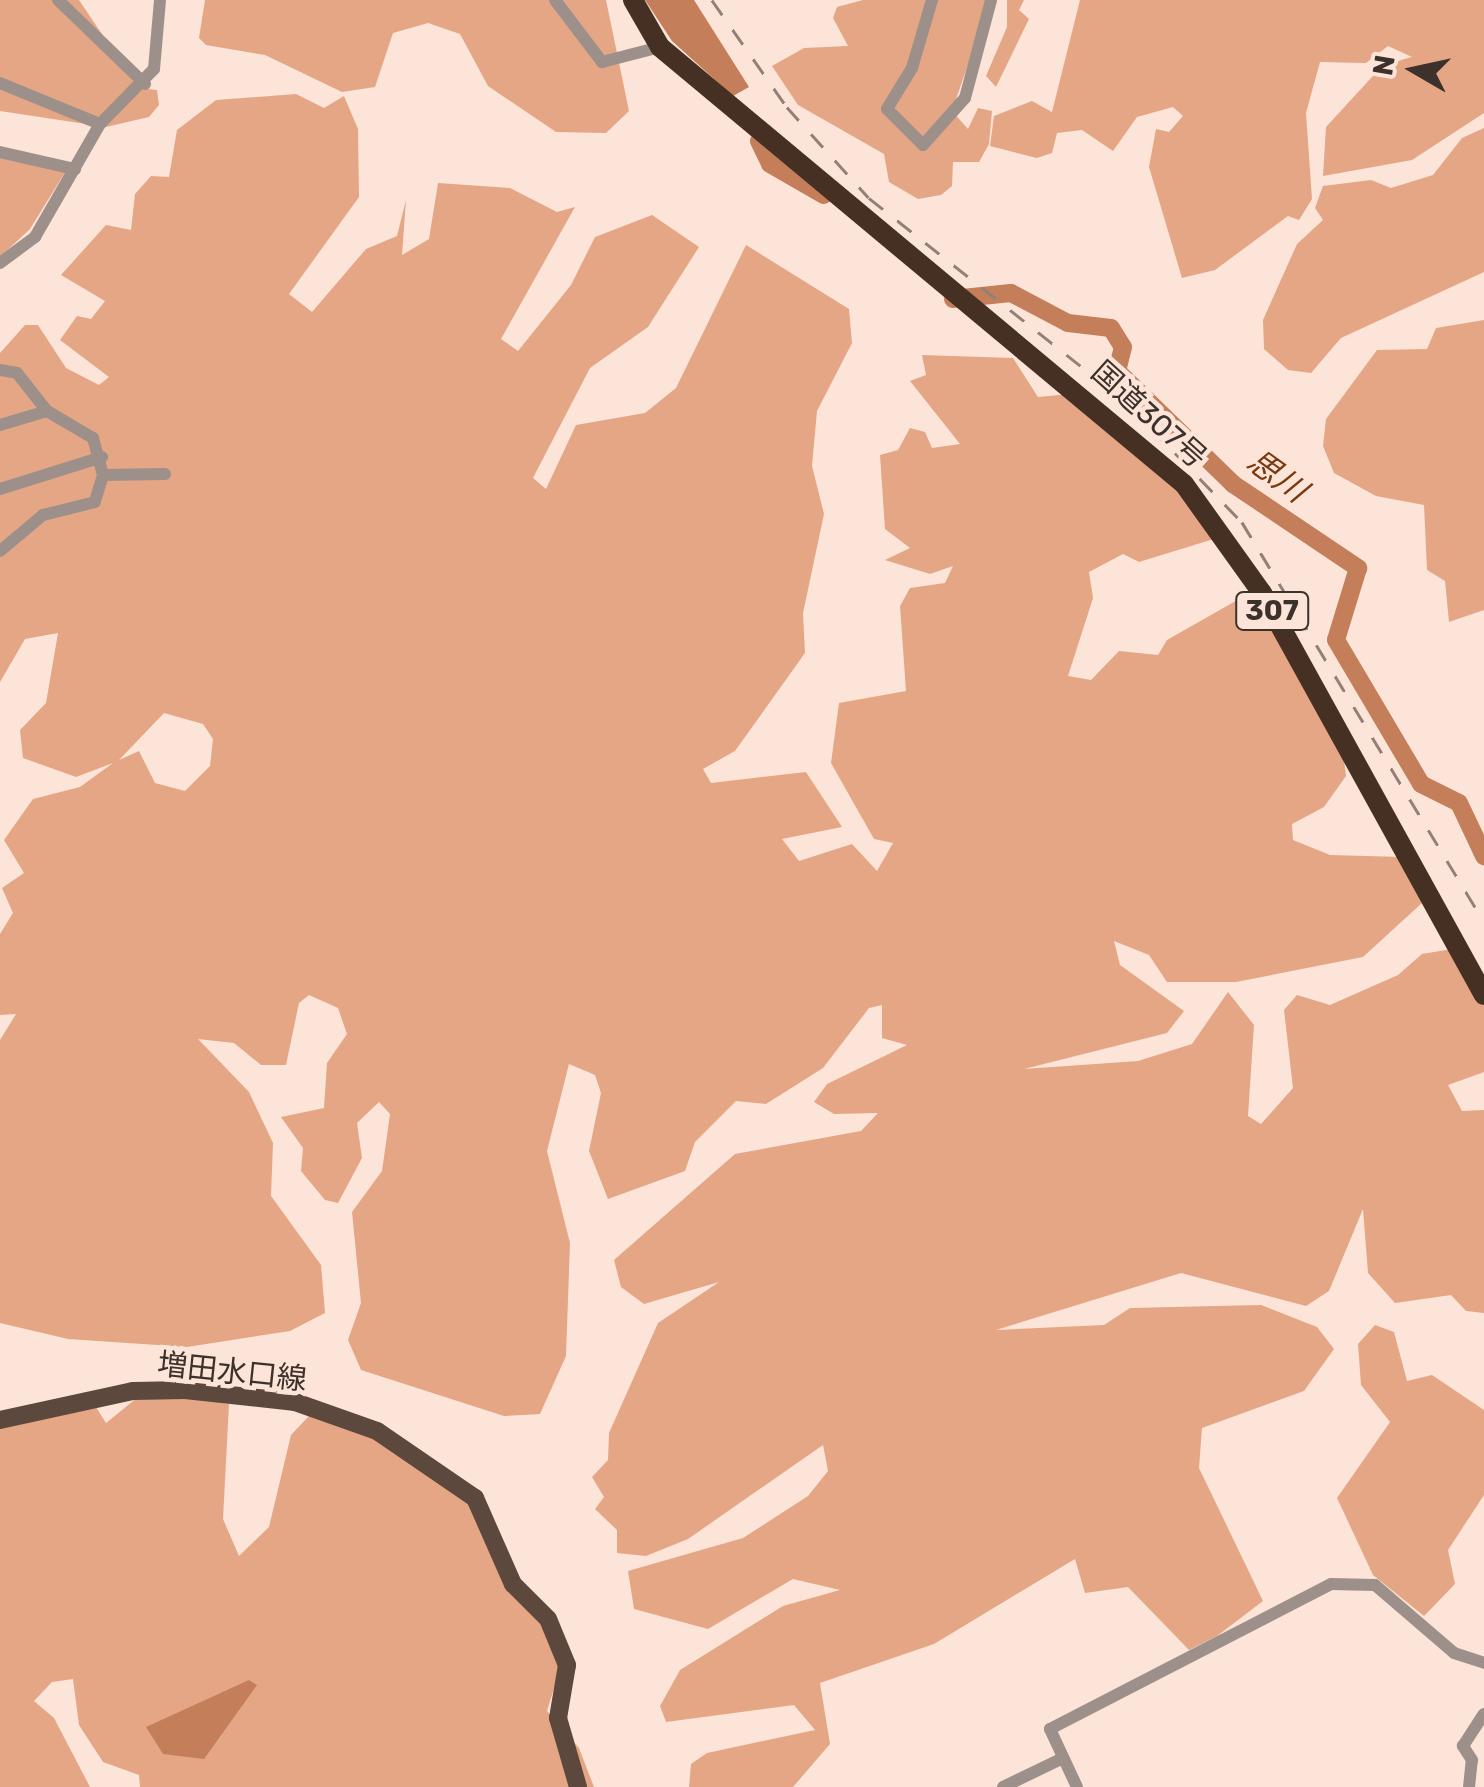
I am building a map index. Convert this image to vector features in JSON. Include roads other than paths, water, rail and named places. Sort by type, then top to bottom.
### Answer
[{"type":"highway","name":"国道307号","points":[[633,0],[660,47],[1151,451],[1210,517],[1484,995]]},
{"type":"main road","name":"増田水口線","points":[[0,1420],[134,1391],[185,1390],[295,1402],[377,1430],[475,1498],[513,1584],[548,1618],[566,1665],[558,1718],[578,1787]]},
{"type":"street","points":[[58,0],[145,84]]},
{"type":"street","points":[[0,263],[35,238],[100,124],[145,84],[161,55],[160,0]]},
{"type":"street","points":[[555,0],[602,62],[660,47]]},
{"type":"street","points":[[932,0],[912,68],[887,109],[923,145],[966,98],[992,0]]},
{"type":"street","points":[[0,83],[100,124]]},
{"type":"street","points":[[0,152],[76,170]]},
{"type":"street","points":[[0,370],[17,373],[48,411],[93,438],[102,458],[103,475],[95,502],[43,515],[0,552]]},
{"type":"street","points":[[0,426],[48,411]]},
{"type":"street","points":[[0,489],[102,458]]},
{"type":"street","points":[[103,475],[165,474]]},
{"type":"street","points":[[1077,1787],[1050,1729],[1344,1580],[1376,1585],[1454,1652],[1484,1662]]},
{"type":"street","points":[[1469,1787],[1472,1760],[1463,1746],[1484,1714]]},
{"type":"street","points":[[1004,1787],[1064,1758]]},
{"type":"waterway","name":"思川","points":[[759,141],[770,164],[824,195]]},
{"type":"waterway","name":"思川","points":[[953,299],[1011,293],[1068,323],[1111,328],[1123,347],[1117,371],[1233,484],[1358,568],[1336,640],[1421,784],[1459,803],[1484,856]]},
{"type":"railway","points":[[712,0],[787,107],[869,198],[1125,401],[1242,522],[1484,921]]}]
